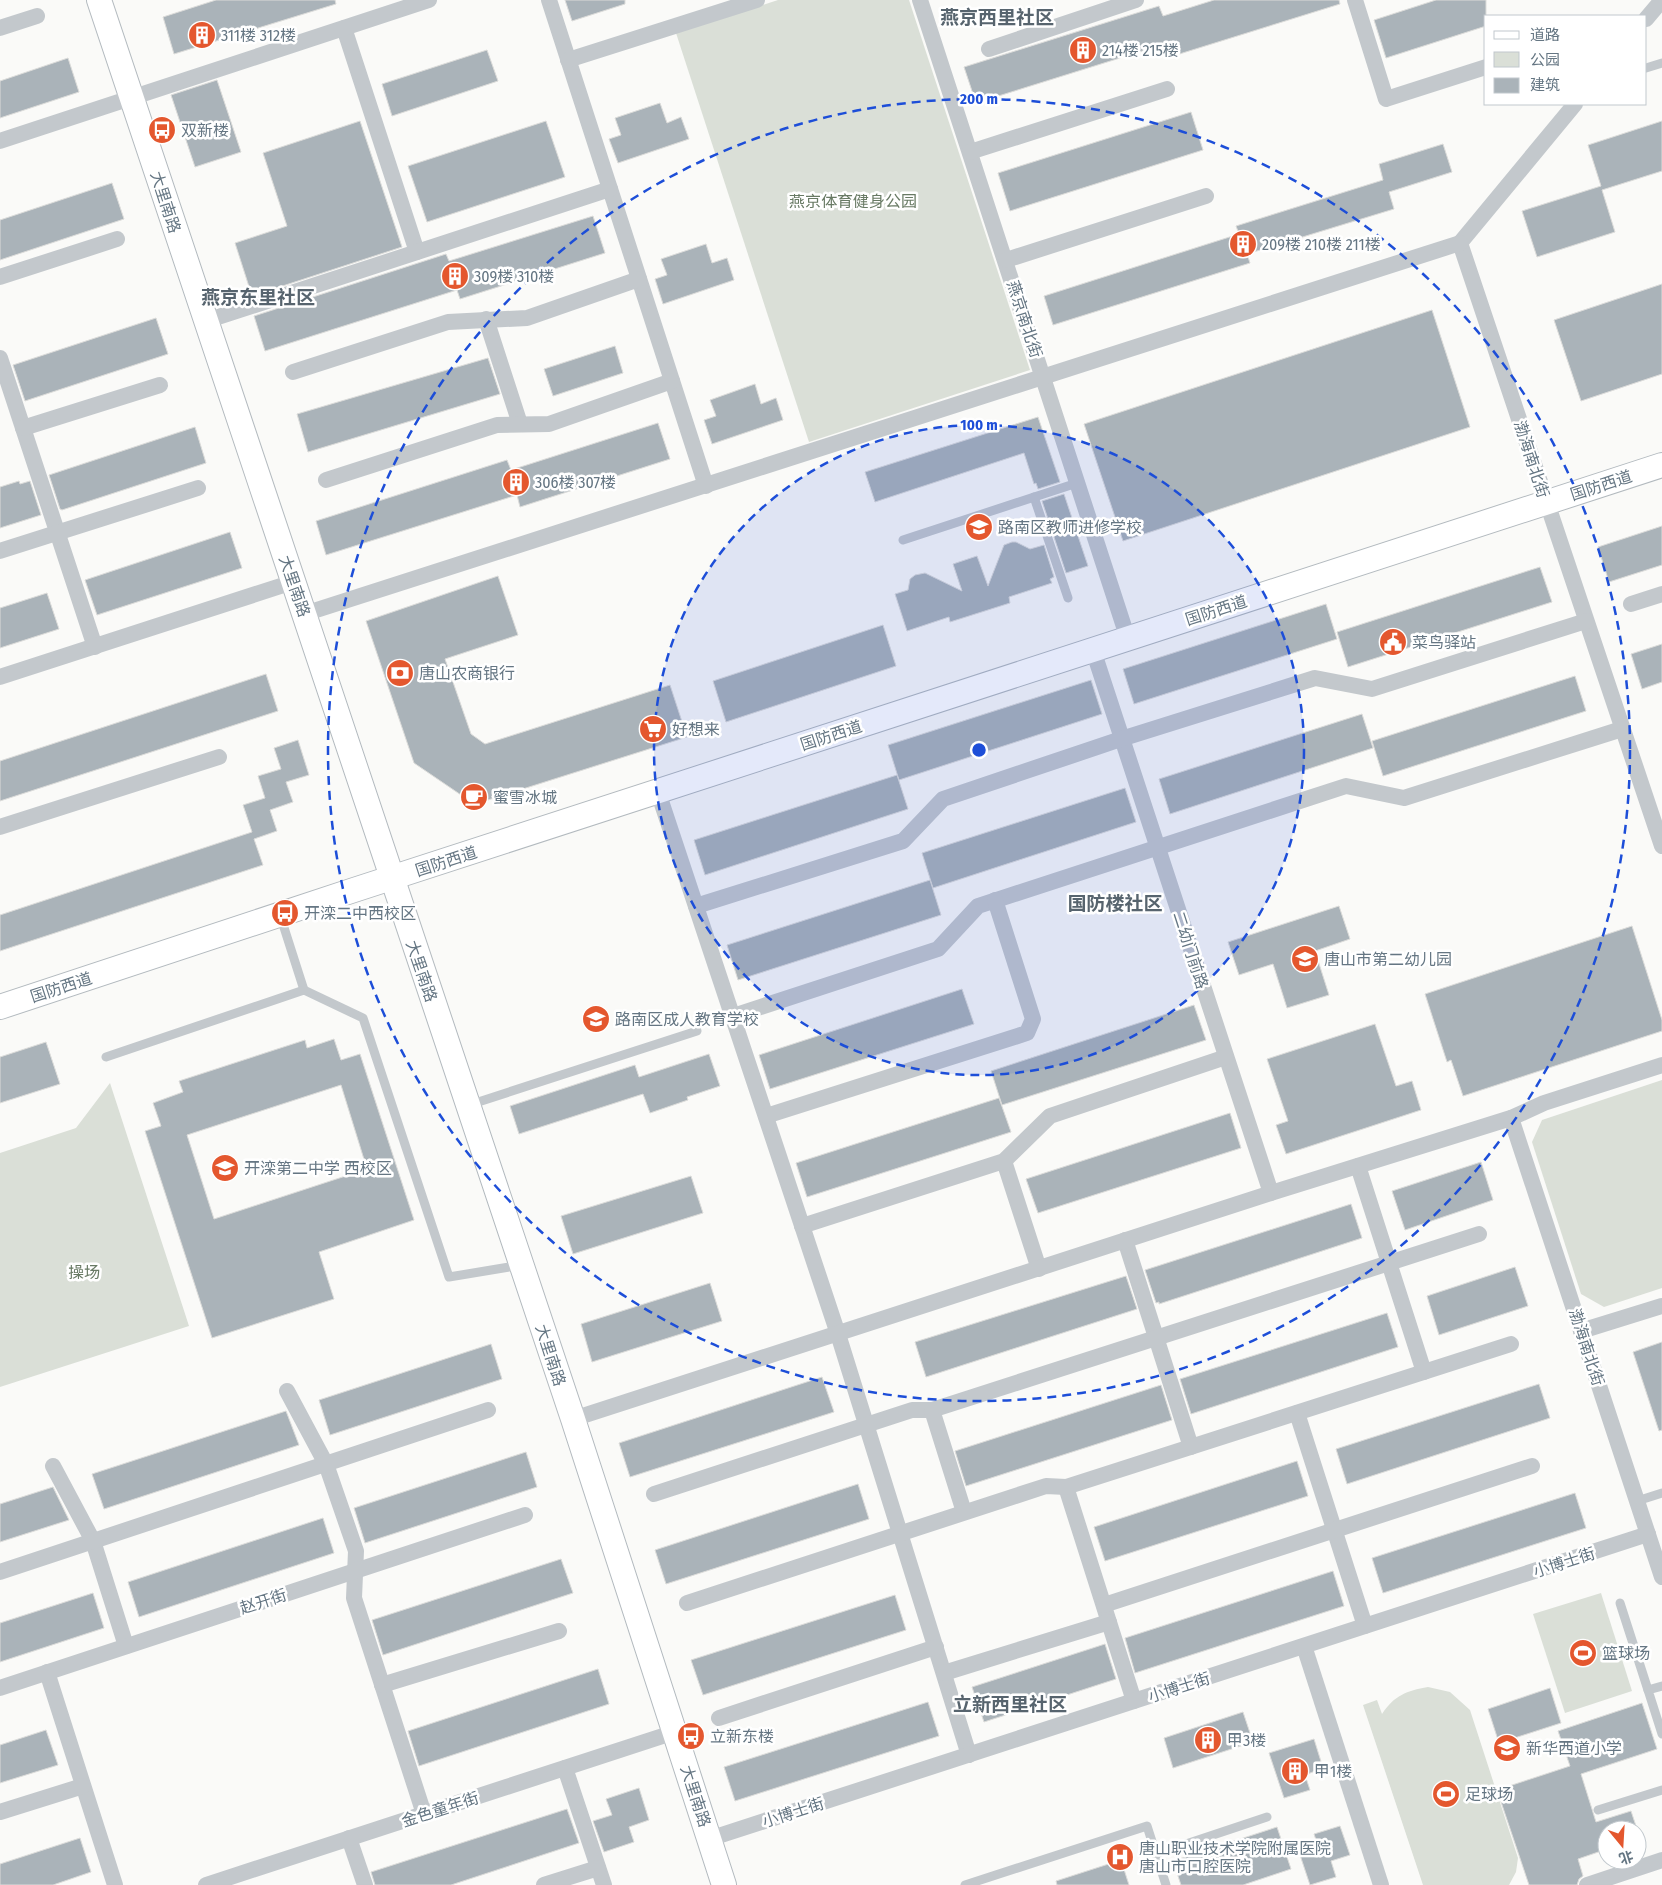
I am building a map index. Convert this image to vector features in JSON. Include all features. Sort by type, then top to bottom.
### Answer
[{"type":"street","name":"大里南路","points":[[99,0],[573,1420],[724,1885]]},
{"type":"street","points":[[0,141],[429,0]]},
{"type":"street","points":[[549,0],[706,486]]},
{"type":"street","points":[[568,60],[757,0]]},
{"type":"street","name":"燕京南北街","points":[[920,0],[1128,639]]},
{"type":"street","points":[[989,49],[1136,0]]},
{"type":"street","points":[[1355,0],[1386,98],[1484,68]]},
{"type":"street","points":[[1647,17],[1662,0]]},
{"type":"street","points":[[0,28],[37,16]]},
{"type":"street","points":[[344,28],[417,252]]},
{"type":"street","points":[[970,152],[1167,89]]},
{"type":"street","points":[[304,614],[1460,243],[1575,105]]},
{"type":"street","points":[[212,319],[610,189]]},
{"type":"street","points":[[1006,260],[1206,196]]},
{"type":"street","points":[[0,276],[117,239]]},
{"type":"street","name":"渤海南北街","points":[[1460,243],[1662,846]]},
{"type":"street","points":[[293,372],[448,322],[527,318],[639,279]]},
{"type":"street","points":[[486,319],[520,424]]},
{"type":"street","points":[[0,358],[3,378],[23,428],[95,647]]},
{"type":"street","points":[[326,480],[497,425],[549,424],[672,381]]},
{"type":"street","points":[[23,428],[160,385]]},
{"type":"street","name":"国防西道","points":[[0,1007],[1662,465]]},
{"type":"street","points":[[0,551],[198,488]]},
{"type":"street","points":[[0,677],[293,582]]},
{"type":"street","points":[[1631,604],[1662,594]]},
{"type":"street","points":[[696,906],[903,841],[943,799],[1121,739],[1315,678],[1372,689],[1586,621]]},
{"type":"street","name":"二幼门前路","points":[[1093,650],[1271,1193]]},
{"type":"street","points":[[732,1016],[938,949],[978,906],[1346,786],[1404,798],[1622,729]]},
{"type":"street","points":[[0,826],[220,757]]},
{"type":"street","points":[[658,792],[838,1334],[969,1755]]},
{"type":"street","points":[[766,1116],[1027,1033],[1034,1019],[995,900]]},
{"type":"street","points":[[802,1226],[1004,1161],[1050,1116],[1226,1057]]},
{"type":"street","points":[[573,1420],[1124,1240],[1511,1118],[1544,1103],[1662,1065]]},
{"type":"street","name":"渤海南北街","points":[[1511,1118],[1662,1577]]},
{"type":"street","points":[[1004,1161],[1039,1269]]},
{"type":"street","points":[[1358,1166],[1424,1372]]},
{"type":"street","points":[[654,1494],[912,1410],[932,1410],[1479,1234]]},
{"type":"street","points":[[1124,1240],[1191,1447]]},
{"type":"street","points":[[1581,1331],[1662,1306]]},
{"type":"street","points":[[687,1603],[1046,1486],[1066,1487],[1510,1344]]},
{"type":"street","points":[[287,1392],[326,1464],[356,1551],[354,1598],[424,1814]]},
{"type":"street","points":[[0,1572],[488,1410]]},
{"type":"street","points":[[932,1410],[964,1512]]},
{"type":"street","points":[[1298,1413],[1365,1626]]},
{"type":"street","points":[[53,1466],[93,1541],[126,1646]]},
{"type":"street","points":[[1104,1605],[1532,1466]]},
{"type":"street","points":[[1066,1487],[1134,1701]]},
{"type":"street","name":"赵开街","points":[[0,1688],[525,1515]]},
{"type":"street","name":"小博士街","points":[[709,1839],[1648,1534]]},
{"type":"street","points":[[944,1673],[1110,1622]]},
{"type":"street","points":[[382,1685],[559,1631]]},
{"type":"street","points":[[1304,1646],[1381,1885]]},
{"type":"street","points":[[719,1718],[936,1647]]},
{"type":"street","points":[[47,1672],[115,1885]]},
{"type":"street","name":"金色童年街","points":[[206,1885],[254,1878],[349,1838],[675,1732]]},
{"type":"street","points":[[565,1768],[604,1885]]},
{"type":"street","points":[[0,1812],[83,1786]]},
{"type":"street","points":[[349,1838],[365,1885]]},
{"type":"street","points":[[1587,1885],[1662,1860]]},
{"type":"street","points":[[544,1885],[598,1868]]},
{"type":"lane","points":[[1647,68],[1662,63]]},
{"type":"lane","points":[[903,540],[1077,483]]},
{"type":"lane","points":[[1034,497],[1068,598]]},
{"type":"lane","points":[[280,915],[304,990]]},
{"type":"lane","points":[[106,1057],[304,990],[363,1018],[449,1277],[521,1265]]},
{"type":"lane","points":[[467,1106],[697,1031]]},
{"type":"lane","points":[[1637,1501],[1662,1493]]},
{"type":"lane","points":[[1620,1603],[1662,1734]]},
{"type":"lane","points":[[1648,1690],[1662,1686]]},
{"type":"lane","points":[[1598,1810],[1662,1790]]},
{"type":"lane","points":[[1156,1854],[1267,1818]]},
{"type":"lane","points":[[965,1885],[1147,1826],[1166,1885]]},
{"type":"green space","name":"燕京体育健身公园","points":[[778,0],[909,0],[1030,370],[809,442],[676,33]]},
{"type":"green space","points":[[1662,1080],[1662,1288],[1604,1307],[1581,1294],[1532,1142],[1542,1120]]},
{"type":"green space","name":"操场","points":[[110,1083],[189,1326],[0,1387],[0,1153],[76,1128]]},
{"type":"green space","name":"篮球场","points":[[1601,1593],[1632,1691],[1565,1713],[1533,1614]]},
{"type":"green space","points":[[1428,1687],[1450,1692],[1470,1710],[1518,1858],[1516,1872],[1509,1885],[1423,1885],[1363,1705],[1377,1700],[1382,1714],[1396,1698],[1413,1690]]},
{"type":"building","name":"311楼 312楼","points":[[216,0],[335,0],[336,4],[174,54],[163,17]]},
{"type":"building","points":[[565,0],[625,0],[625,4],[572,21]]},
{"type":"building","name":"214楼 215楼","points":[[1214,0],[1339,0],[1340,4],[1173,56],[1168,43],[976,103],[964,67],[1159,6],[1163,16]]},
{"type":"building","points":[[1436,0],[1486,0],[1484,27],[1386,58],[1374,20]]},
{"type":"building","points":[[487,50],[498,81],[392,116],[382,84]]},
{"type":"building","points":[[68,58],[79,92],[0,118],[0,81]]},
{"type":"building","points":[[217,80],[241,152],[195,167],[171,95]]},
{"type":"building","points":[[660,103],[667,123],[681,117],[689,139],[618,163],[609,139],[621,135],[615,118]]},
{"type":"building","points":[[1191,112],[1203,150],[1010,211],[998,173]]},
{"type":"building","points":[[360,121],[402,247],[252,296],[235,243],[287,226],[263,153]]},
{"type":"building","points":[[546,121],[565,177],[427,222],[408,166]]},
{"type":"building","points":[[1662,121],[1662,171],[1602,190],[1615,232],[1537,257],[1522,211],[1601,186],[1588,145]]},
{"type":"building","name":"209楼 210楼 211楼","points":[[1443,144],[1452,172],[1389,192],[1394,209],[1247,254],[1250,263],[1053,325],[1044,296],[1239,234],[1236,226],[1383,180],[1379,164]]},
{"type":"building","points":[[112,183],[124,219],[0,260],[0,220]]},
{"type":"building","name":"309楼 310楼","points":[[593,216],[605,253],[460,299],[457,290],[265,351],[254,316],[446,254],[449,261]]},
{"type":"building","points":[[706,244],[712,263],[727,258],[734,280],[663,304],[655,279],[667,275],[661,259]]},
{"type":"building","points":[[1662,284],[1662,374],[1581,401],[1554,320]]},
{"type":"building","points":[[1432,310],[1470,427],[1123,541],[1084,424]]},
{"type":"building","points":[[156,318],[168,354],[25,401],[13,365]]},
{"type":"building","points":[[615,346],[623,373],[553,396],[544,369]]},
{"type":"building","points":[[488,358],[500,394],[308,452],[297,414]]},
{"type":"building","points":[[755,384],[761,404],[776,398],[783,420],[712,444],[704,420],[716,416],[710,400]]},
{"type":"building","points":[[1038,417],[1060,482],[1038,489],[1036,483],[1034,484],[1024,453],[875,502],[865,472]]},
{"type":"building","name":"306楼 307楼","points":[[658,423],[670,459],[520,507],[517,495],[326,555],[316,521],[507,460],[511,470]]},
{"type":"building","points":[[195,427],[206,463],[62,510],[60,509],[49,475]]},
{"type":"building","points":[[19,481],[20,484],[30,481],[41,515],[0,528],[0,487]]},
{"type":"building","points":[[1064,494],[1088,566],[1066,573],[1042,501]]},
{"type":"building","points":[[1662,526],[1662,565],[1609,582],[1598,547]]},
{"type":"building","points":[[230,532],[242,568],[97,615],[85,580]]},
{"type":"building","points":[[1012,542],[1030,549],[1044,545],[1054,577],[1050,579],[1052,583],[1009,597],[1010,603],[950,622],[949,617],[907,631],[895,594],[908,590],[910,579],[915,575],[925,573],[962,591],[953,564],[977,556],[988,586],[1004,545]]},
{"type":"building","points":[[1540,567],[1552,602],[1348,667],[1337,632]]},
{"type":"building","points":[[498,576],[518,635],[445,659],[471,734],[485,744],[670,685],[687,737],[488,800],[485,790],[464,797],[414,763],[366,621]]},
{"type":"building","points":[[47,593],[59,629],[0,648],[0,608]]},
{"type":"building","points":[[1326,604],[1337,639],[1134,704],[1123,669]]},
{"type":"building","points":[[883,625],[896,666],[726,722],[713,681]]},
{"type":"building","points":[[1662,644],[1662,682],[1642,689],[1631,654]]},
{"type":"building","points":[[266,674],[278,711],[0,801],[0,761]]},
{"type":"building","points":[[1575,676],[1586,711],[1383,776],[1372,741]]},
{"type":"building","points":[[1091,680],[1102,714],[899,780],[888,745]]},
{"type":"building","points":[[1362,714],[1373,748],[1170,814],[1159,779]]},
{"type":"building","points":[[298,740],[309,775],[286,782],[293,802],[270,810],[277,831],[254,839],[263,865],[0,951],[0,915],[252,832],[243,805],[265,798],[258,776],[281,769],[274,748]]},
{"type":"building","points":[[897,775],[908,809],[705,875],[694,840]]},
{"type":"building","points":[[1125,788],[1136,822],[933,888],[922,853]]},
{"type":"building","points":[[930,880],[941,915],[738,980],[727,945]]},
{"type":"building","points":[[1339,906],[1350,939],[1315,951],[1329,995],[1287,1008],[1273,964],[1239,975],[1228,942]]},
{"type":"building","points":[[1632,926],[1662,1020],[1662,1031],[1463,1096],[1451,1060],[1447,1062],[1425,994]]},
{"type":"building","points":[[962,989],[974,1024],[770,1089],[759,1055]]},
{"type":"building","points":[[1194,1005],[1206,1040],[1002,1105],[991,1071]]},
{"type":"building","points":[[1375,1024],[1396,1086],[1412,1081],[1421,1110],[1286,1154],[1276,1125],[1288,1121],[1267,1059]]},
{"type":"building","points":[[334,1039],[341,1060],[360,1054],[414,1220],[319,1252],[334,1299],[212,1338],[145,1131],[161,1126],[153,1103],[183,1092],[179,1081],[305,1040],[307,1048]],"holes":[[[341,1085],[367,1169],[214,1219],[187,1135]]]},
{"type":"building","points":[[46,1042],[60,1084],[0,1103],[0,1057]]},
{"type":"building","points":[[709,1054],[720,1086],[687,1097],[688,1100],[650,1113],[643,1094],[519,1134],[510,1106],[635,1065],[639,1077]]},
{"type":"building","points":[[999,1098],[1011,1132],[807,1197],[796,1163]]},
{"type":"building","points":[[1230,1113],[1241,1148],[1038,1213],[1026,1179]]},
{"type":"building","points":[[1481,1162],[1493,1200],[1405,1230],[1392,1191]]},
{"type":"building","points":[[691,1176],[703,1213],[573,1254],[561,1216]]},
{"type":"building","points":[[1351,1204],[1362,1238],[1159,1304],[1159,1302],[1156,1303],[1145,1270]]},
{"type":"building","points":[[1515,1267],[1528,1306],[1439,1335],[1427,1296]]},
{"type":"building","points":[[1126,1276],[1137,1309],[926,1377],[915,1342]]},
{"type":"building","points":[[710,1283],[722,1321],[592,1362],[581,1324]]},
{"type":"building","points":[[1387,1313],[1398,1347],[1191,1414],[1180,1379]]},
{"type":"building","points":[[1662,1342],[1662,1430],[1659,1431],[1633,1352]]},
{"type":"building","points":[[491,1344],[502,1379],[330,1435],[319,1400]]},
{"type":"building","points":[[822,1377],[834,1412],[630,1477],[619,1443]]},
{"type":"building","points":[[1539,1384],[1550,1418],[1347,1484],[1336,1449]]},
{"type":"building","points":[[1161,1385],[1172,1420],[966,1486],[955,1451]]},
{"type":"building","points":[[286,1411],[299,1445],[104,1509],[92,1474]]},
{"type":"building","points":[[526,1452],[537,1487],[365,1543],[354,1508]]},
{"type":"building","points":[[1297,1461],[1308,1496],[1105,1561],[1094,1527]]},
{"type":"building","points":[[858,1484],[869,1519],[666,1584],[655,1550]]},
{"type":"building","points":[[53,1487],[69,1520],[0,1542],[0,1504]]},
{"type":"building","points":[[1575,1493],[1586,1528],[1383,1593],[1372,1558]]},
{"type":"building","points":[[323,1518],[334,1553],[139,1617],[128,1582]]},
{"type":"building","points":[[561,1559],[573,1593],[383,1655],[372,1620]]},
{"type":"building","points":[[1333,1571],[1344,1606],[1135,1673],[1125,1638]]},
{"type":"building","points":[[93,1593],[104,1628],[0,1662],[0,1623]]},
{"type":"building","points":[[895,1595],[906,1630],[703,1695],[691,1660]]},
{"type":"building","points":[[1105,1644],[1116,1679],[984,1722],[972,1687]]},
{"type":"building","points":[[598,1669],[609,1704],[419,1766],[408,1731]]},
{"type":"building","points":[[1550,1688],[1561,1723],[1499,1743],[1488,1709]]},
{"type":"building","points":[[928,1702],[939,1736],[735,1801],[724,1767]]},
{"type":"building","points":[[1642,1703],[1657,1749],[1581,1774],[1597,1822],[1597,1852],[1578,1859],[1583,1876],[1579,1879],[1577,1885],[1529,1885],[1497,1790],[1570,1766],[1558,1731]]},
{"type":"building","name":"甲3楼","points":[[1243,1712],[1253,1742],[1173,1768],[1164,1738]]},
{"type":"building","points":[[46,1730],[58,1765],[0,1783],[0,1745]]},
{"type":"building","name":"甲1楼","points":[[1314,1739],[1323,1768],[1305,1775],[1310,1790],[1284,1798],[1269,1753]]},
{"type":"building","points":[[639,1788],[649,1820],[629,1827],[634,1842],[604,1852],[593,1821],[612,1815],[606,1799]]},
{"type":"building","points":[[567,1809],[579,1843],[451,1885],[375,1885],[371,1872]]},
{"type":"building","points":[[1631,1811],[1634,1820],[1602,1820]]},
{"type":"building","points":[[1340,1826],[1350,1855],[1331,1861],[1336,1877],[1310,1885],[1300,1855],[1319,1849],[1314,1834]]},
{"type":"building","points":[[1277,1827],[1291,1869],[1243,1885],[1181,1885],[1173,1861]]},
{"type":"building","points":[[80,1838],[91,1872],[53,1885],[0,1885],[0,1864]]},
{"type":"building","points":[[1121,1860],[1129,1885],[1057,1885],[1056,1881]]},
{"type":"place","name":"311楼 312楼","points":[[202,35]]},
{"type":"place","name":"214楼 215楼","points":[[1083,50]]},
{"type":"place","name":"双新楼","points":[[162,130]]},
{"type":"place","name":"209楼 210楼 211楼","points":[[1243,244]]},
{"type":"place","name":"309楼 310楼","points":[[455,276]]},
{"type":"place","name":"306楼 307楼","points":[[516,482]]},
{"type":"place","name":"路南区教师进修学校","points":[[979,527]]},
{"type":"place","name":"菜鸟驿站","points":[[1393,642]]},
{"type":"place","name":"唐山农商银行","points":[[400,673]]},
{"type":"place","name":"好想来","points":[[653,729]]},
{"type":"place","name":"蜜雪冰城","points":[[474,797]]},
{"type":"place","name":"开滦二中西校区","points":[[285,913]]},
{"type":"place","name":"唐山市第二幼儿园","points":[[1305,959]]},
{"type":"place","name":"路南区成人教育学校","points":[[596,1019]]},
{"type":"place","name":"开滦第二中学 西校区","points":[[225,1168]]},
{"type":"place","name":"篮球场","points":[[1583,1653]]},
{"type":"place","name":"立新东楼","points":[[691,1736]]},
{"type":"place","name":"甲3楼","points":[[1208,1740]]},
{"type":"place","name":"新华西道小学","points":[[1507,1748]]},
{"type":"place","name":"甲1楼","points":[[1295,1771]]},
{"type":"place","name":"足球场","points":[[1446,1794]]},
{"type":"place","name":"唐山职业技术学院附属医院 唐山市口腔医院","points":[[1120,1857]]},
{"type":"district","name":"燕京西里社区","points":[[997,17]]},
{"type":"district","name":"燕京东里社区","points":[[258,297]]},
{"type":"district","name":"国防楼社区","points":[[1115,903]]},
{"type":"district","name":"立新西里社区","points":[[1010,1704]]}]
